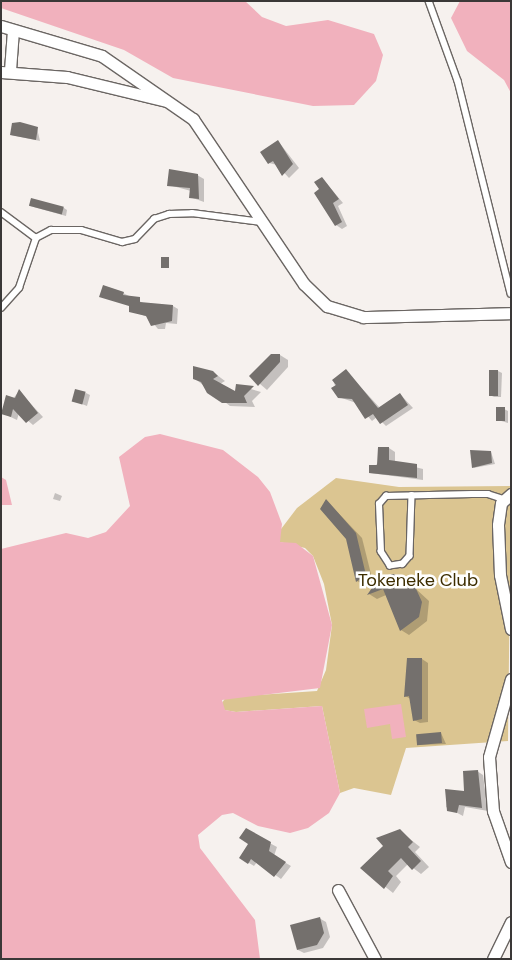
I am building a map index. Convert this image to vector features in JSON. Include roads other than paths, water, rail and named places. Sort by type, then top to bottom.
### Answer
[{"type":"street","points":[[1,26],[102,56],[173,103],[210,138],[263,223],[312,294],[343,313],[397,317],[511,313]]},
{"type":"street","points":[[13,30],[6,71],[67,77],[173,103]]},
{"type":"street","points":[[507,496],[499,556],[511,629]]},
{"type":"street","points":[[511,679],[489,757],[493,811],[511,862]]},
{"type":"street","points":[[338,890],[375,959]]},
{"type":"street","points":[[493,959],[511,922]]},
{"type":"lane","points":[[429,1],[458,81],[511,293]]},
{"type":"lane","points":[[1,212],[36,238]]},
{"type":"lane","points":[[1,308],[19,288],[36,238],[51,230],[68,229],[122,242],[135,238],[154,219],[184,213],[263,223]]},
{"type":"lane","points":[[412,495],[410,556],[403,564],[390,566],[381,552],[379,504],[386,496],[412,495],[488,494],[507,496]]},
{"type":"park label","name":"Tokeneke Club","points":[[418,580]]}]
